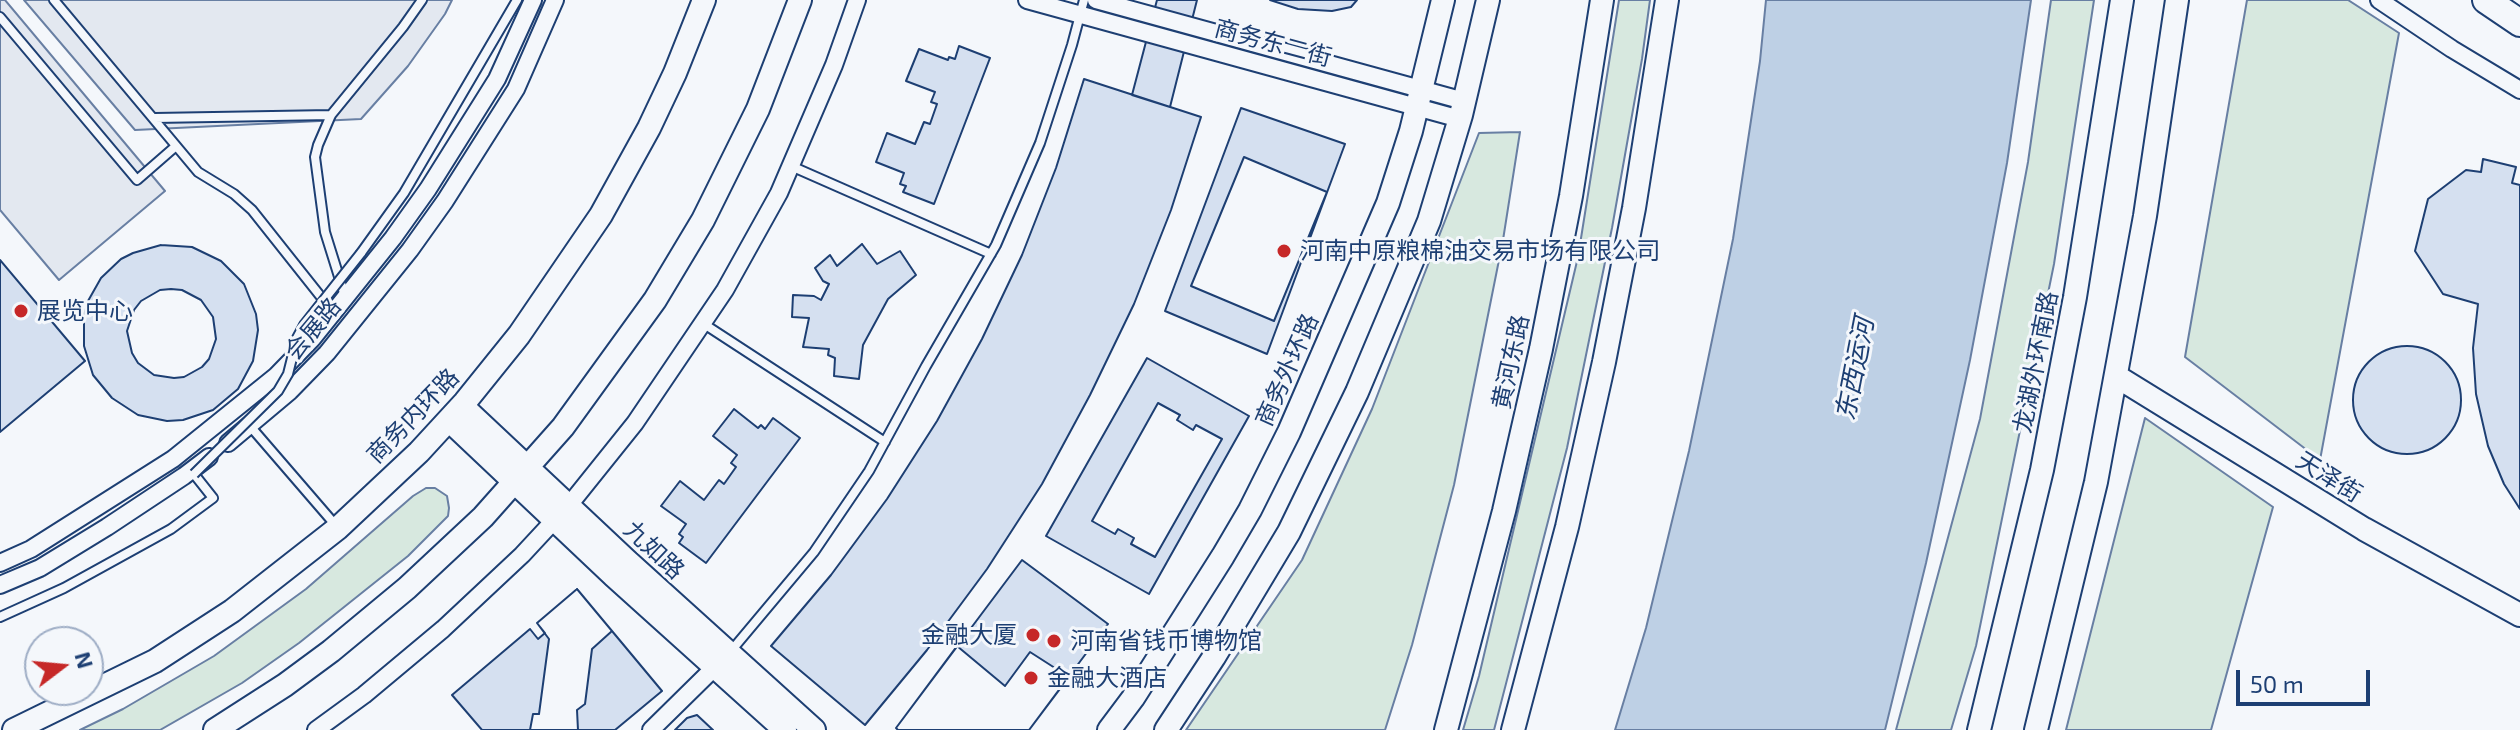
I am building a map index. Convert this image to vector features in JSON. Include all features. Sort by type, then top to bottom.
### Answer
[{"type":"main road","points":[[2486,0],[2520,23]]},
{"type":"street","name":"会展路","points":[[0,563],[31,549],[173,459],[276,376],[312,339],[393,238],[479,111],[533,0]]},
{"type":"street","name":"会展路","points":[[0,585],[40,568],[184,476],[250,426],[327,353],[427,226],[516,89],[555,0]]},
{"type":"street","name":"商务内环路","points":[[14,730],[118,680],[203,631],[276,579],[338,528],[456,413],[519,335],[601,215],[649,128],[704,0]]},
{"type":"street","points":[[215,730],[285,685],[366,624],[483,517],[592,390],[655,300],[730,169],[758,109],[800,0]]},
{"type":"street","points":[[316,730],[443,629],[522,555],[635,423],[704,324],[750,247],[791,166],[834,65],[857,0]]},
{"type":"street","name":"商务东二街","points":[[1027,0],[1082,7],[1462,110]]},
{"type":"street","name":"商务东二街","points":[[1096,0],[1420,98]]},
{"type":"street","name":"商务外环路","points":[[1109,730],[1133,698],[1223,556],[1289,432],[1388,203],[1420,98],[1443,0]]},
{"type":"street","points":[[1166,730],[1261,580],[1329,452],[1429,221],[1462,110],[1488,0]]},
{"type":"street","name":"黄河东路","points":[[1446,730],[1504,511],[1541,349],[1571,196],[1602,0]]},
{"type":"street","points":[[1513,730],[1567,527],[1604,362],[1634,208],[1667,0]]},
{"type":"street","name":"龙湖外环南路","points":[[1979,730],[2042,470],[2085,237],[2122,0]]},
{"type":"street","points":[[2036,730],[2096,482],[2145,216],[2177,0]]},
{"type":"street","points":[[2379,0],[2520,90]]},
{"type":"street","name":"天泽街","points":[[2116,376],[2364,529],[2520,615]]},
{"type":"street","name":"九如路","points":[[456,413],[722,660],[814,730]]},
{"type":"street","name":"九如路","points":[[722,660],[785,730]]},
{"type":"street","points":[[651,730],[722,660]]},
{"type":"lane","points":[[54,0],[198,172],[234,194],[252,210],[333,312]]},
{"type":"lane","points":[[65,14],[66,0]]},
{"type":"lane","points":[[345,297],[325,232],[315,157],[322,131],[331,115],[422,0]]},
{"type":"lane","points":[[0,617],[64,588],[171,529],[213,498],[194,474],[278,391],[288,374],[297,338],[304,325],[404,193],[517,0]]},
{"type":"lane","points":[[722,660],[814,552],[869,471],[991,254],[1040,143],[1082,7]]},
{"type":"lane","points":[[0,17],[137,180],[176,146]]},
{"type":"lane","points":[[155,118],[331,115]]},
{"type":"lane","points":[[791,166],[991,254]]},
{"type":"lane","points":[[704,324],[885,442]]},
{"type":"lane","points":[[250,426],[338,528]]},
{"type":"shaded area","points":[[0,0],[5,0],[165,191],[59,280],[0,210]]},
{"type":"shaded area","points":[[24,0],[452,0],[408,66],[361,119],[135,130]]},
{"type":"shaded area","points":[[1619,0],[1650,0],[1612,228],[1567,448],[1494,730],[1463,730],[1479,676],[1578,257]]},
{"type":"shaded area","points":[[2051,0],[2094,0],[2054,264],[1976,646],[1951,730],[1896,730],[1980,419],[2028,162]]},
{"type":"shaded area","points":[[2247,0],[2348,0],[2399,33],[2320,460],[2185,357]]},
{"type":"shaded area","points":[[1520,132],[1503,240],[1454,485],[1412,645],[1385,730],[1186,730],[1302,560],[1372,409],[1479,133]]},
{"type":"shaded area","points":[[2145,418],[2273,507],[2211,730],[2066,730]]},
{"type":"shaded area","points":[[426,488],[435,488],[447,496],[448,516],[408,556],[299,643],[242,683],[160,730],[80,730],[123,709],[214,656],[306,589]]},
{"type":"water","name":"东西运河","points":[[1766,0],[2031,0],[2007,163],[1970,360],[1926,563],[1885,730],[1615,730],[1646,628],[1689,451],[1733,239]]},
{"type":"building","points":[[1157,0],[1197,0],[1170,107],[1132,95]]},
{"type":"building","points":[[1270,0],[1357,0],[1351,7],[1332,11],[1298,9]]},
{"type":"building","points":[[959,46],[990,58],[934,204],[903,192],[906,186],[900,184],[904,173],[876,162],[887,133],[915,144],[924,122],[930,124],[937,104],[931,102],[935,92],[906,81],[919,49],[948,60],[949,57],[955,59]]},
{"type":"building","points":[[1084,79],[1201,117],[1171,210],[1134,304],[1042,484],[987,569],[927,650],[865,725],[771,646],[831,575],[887,499],[937,421],[982,339],[1022,255],[1056,168]]},
{"type":"building","points":[[1241,108],[1345,144],[1267,354],[1165,311]]},
{"type":"building","points":[[1244,157],[1327,192],[1274,321],[1191,286]]},
{"type":"building","points":[[2483,159],[2516,167],[2512,183],[2520,185],[2520,509],[2504,484],[2488,446],[2476,394],[2473,348],[2478,304],[2443,294],[2415,251],[2428,199],[2466,170],[2481,172]]},
{"type":"building","points":[[862,244],[877,264],[900,251],[916,275],[888,299],[863,345],[859,379],[834,376],[835,358],[828,355],[829,349],[803,347],[809,318],[792,317],[793,295],[814,296],[821,300],[829,284],[823,281],[815,268],[830,255],[837,266]]},
{"type":"building","points":[[161,245],[192,247],[221,261],[244,284],[256,314],[258,330],[253,361],[238,389],[213,410],[183,420],[167,421],[138,415],[112,398],[93,375],[84,346],[84,315],[88,301],[101,278],[121,259]],"holes":[[[160,290],[182,290],[201,300],[213,317],[216,339],[209,359],[202,367],[184,377],[154,375],[138,363],[132,353],[127,331],[134,310],[141,301]]]},
{"type":"building","name":"展览中心","points":[[0,260],[85,361],[0,432]]},
{"type":"building","points":[[2407,346],[2428,350],[2445,362],[2457,379],[2461,400],[2457,421],[2445,438],[2428,450],[2407,454],[2386,450],[2369,438],[2357,421],[2353,400],[2357,379],[2369,362],[2386,350]]},
{"type":"building","points":[[1147,358],[1249,416],[1149,594],[1046,536]]},
{"type":"building","points":[[1158,403],[1180,415],[1177,420],[1193,430],[1196,425],[1222,439],[1155,557],[1131,544],[1134,538],[1118,529],[1115,534],[1092,521]]},
{"type":"building","points":[[734,409],[758,428],[761,425],[765,429],[773,418],[800,438],[706,563],[679,543],[683,537],[679,534],[686,524],[661,506],[680,481],[704,500],[719,480],[724,484],[736,467],[731,463],[737,455],[713,436]]},
{"type":"building","name":"金融大厦","points":[[1022,560],[1108,624],[1029,730],[898,730],[896,728]]},
{"type":"building","points":[[577,589],[612,631],[592,649],[585,704],[577,710],[578,730],[530,730],[533,714],[539,714],[549,639],[537,623]]},
{"type":"building","points":[[577,589],[662,691],[615,730],[482,730],[452,695],[530,629],[538,639],[545,633],[537,623]]},
{"type":"building","points":[[957,646],[1005,686],[1030,652],[1069,677],[1029,730],[898,730],[896,728]]},
{"type":"building","points":[[697,715],[713,730],[675,730],[687,718]]},
{"type":"place","name":"河南中原粮棉油交易市场有限公司","points":[[1284,251]]},
{"type":"place","name":"展览中心","points":[[21,311]]},
{"type":"place","name":"金融大厦","points":[[1033,635]]},
{"type":"place","name":"河南省钱币博物馆","points":[[1054,641]]},
{"type":"place","name":"金融大酒店","points":[[1031,678]]}]
